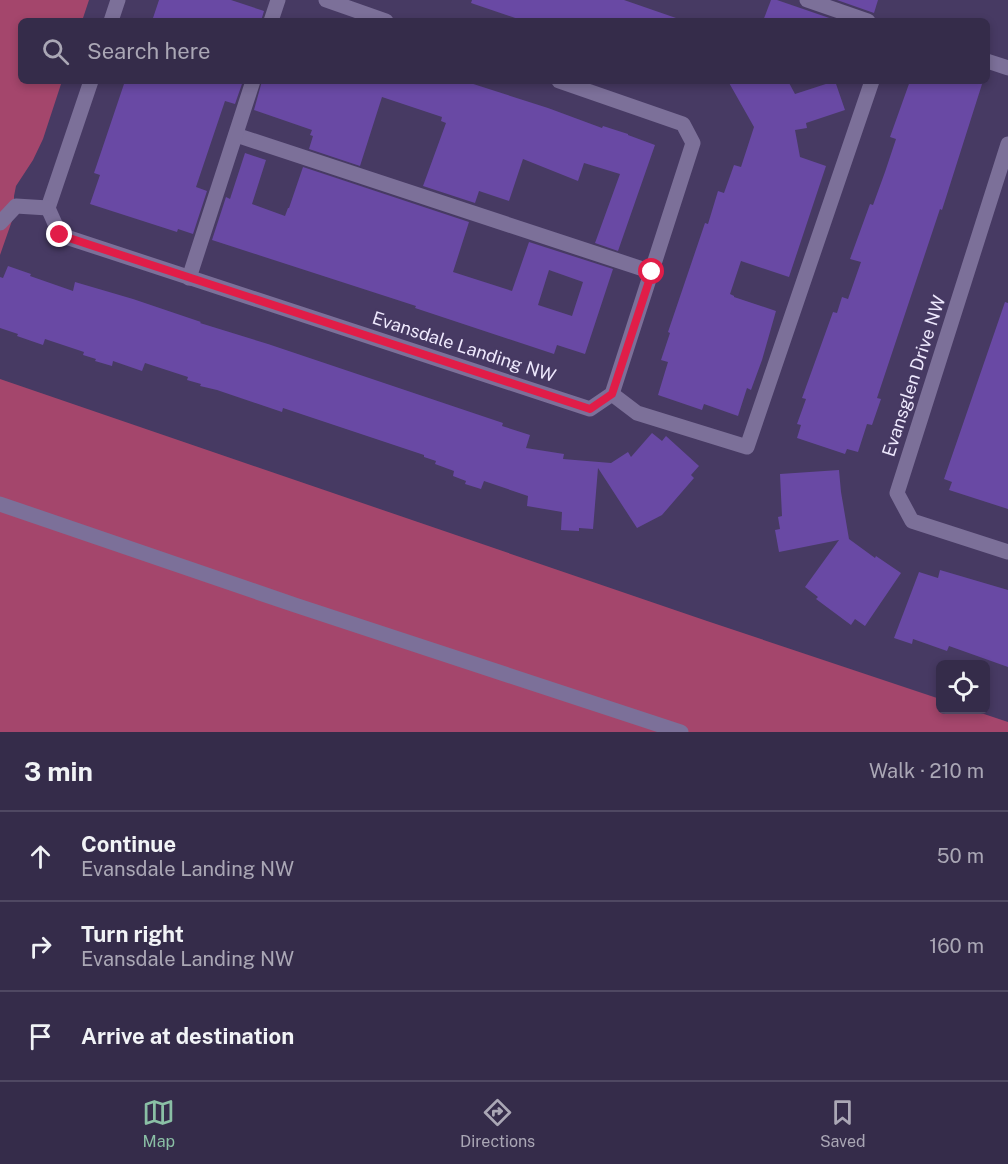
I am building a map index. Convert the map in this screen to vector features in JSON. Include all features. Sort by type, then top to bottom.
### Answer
[{"type":"street","points":[[112,18],[118,0]]},
{"type":"street","points":[[273,18],[278,0]]},
{"type":"street","points":[[326,0],[377,18]]},
{"type":"street","points":[[807,0],[859,18]]},
{"type":"street","points":[[990,62],[1008,68]]},
{"type":"street","points":[[0,223],[16,206],[48,208],[90,84]]},
{"type":"street","points":[[189,278],[252,84]]},
{"type":"street","points":[[568,84],[683,124],[693,143],[612,394],[637,412],[747,447],[871,84]]},
{"type":"street","points":[[236,135],[652,272]]},
{"type":"street","name":"Evansglen Drive NW","points":[[1008,144],[897,493],[912,521],[1008,552]]},
{"type":"street","name":"Evansdale Landing NW","points":[[48,208],[60,235],[189,278],[590,409],[612,394]]},
{"type":"street","points":[[0,504],[295,605],[681,732]]},
{"type":"shaded area","points":[[0,0],[89,0],[83,18],[18,18],[18,84],[61,84],[43,139],[16,186],[14,215],[0,255]]},
{"type":"shaded area","points":[[0,379],[936,698],[936,714],[984,714],[1008,722],[1008,732],[0,732]]},
{"type":"building","points":[[159,0],[231,0],[264,11],[262,18],[153,18]]},
{"type":"building","points":[[472,0],[624,0],[676,18],[515,18],[471,3]]},
{"type":"building","points":[[771,0],[777,0],[829,18],[764,18]]},
{"type":"building","points":[[837,0],[878,0],[874,13]]},
{"type":"building","points":[[124,84],[242,84],[235,104],[225,101],[196,187],[207,191],[193,234],[178,229],[177,232],[90,204],[100,175],[94,173]]},
{"type":"building","points":[[261,84],[473,84],[602,128],[603,126],[628,134],[655,145],[618,251],[595,243],[620,174],[584,163],[578,181],[523,159],[509,201],[479,191],[475,203],[423,186],[446,123],[441,121],[442,117],[382,97],[360,166],[309,149],[313,136],[310,135],[312,130],[254,110]]},
{"type":"building","points":[[730,84],[790,84],[795,94],[826,84],[836,84],[845,110],[806,123],[807,128],[795,130],[800,157],[826,166],[789,277],[741,261],[730,294],[776,311],[762,360],[751,390],[747,388],[738,416],[704,404],[702,410],[658,395],[668,362],[661,360],[670,333],[668,332],[705,223],[708,224],[718,191],[724,193],[734,165],[741,167],[754,127]]},
{"type":"building","points":[[909,84],[982,84],[942,210],[940,209],[877,398],[881,399],[872,425],[867,424],[858,452],[847,449],[845,454],[797,438],[801,425],[797,424],[806,399],[802,398],[833,312],[837,313],[842,297],[848,299],[861,262],[850,259],[870,204],[873,205],[896,139],[890,137]]},
{"type":"building","points":[[245,153],[266,160],[252,204],[285,216],[303,167],[469,222],[453,272],[512,291],[529,242],[613,269],[585,354],[557,345],[554,354],[415,308],[416,306],[212,240],[226,197],[230,199]],"holes":[[[549,270],[583,282],[572,316],[538,305]]]},
{"type":"building","points":[[8,266],[73,291],[75,282],[133,299],[503,423],[502,426],[530,435],[526,448],[564,454],[563,459],[611,463],[628,452],[631,457],[652,433],[662,441],[666,436],[699,466],[691,475],[694,478],[662,515],[637,528],[598,468],[593,529],[561,530],[562,512],[527,506],[528,496],[484,481],[481,489],[465,484],[466,481],[453,476],[454,471],[435,464],[436,461],[424,455],[283,408],[282,412],[200,386],[201,384],[187,380],[188,377],[145,363],[142,371],[113,361],[112,366],[83,355],[84,352],[45,339],[43,345],[0,328],[0,277],[3,278]]},
{"type":"building","points":[[1005,302],[1008,303],[1008,509],[949,490],[952,482],[944,479]]},
{"type":"building","points":[[839,470],[849,539],[901,573],[865,626],[855,619],[851,625],[816,599],[818,597],[805,587],[839,540],[779,552],[775,530],[780,529],[778,517],[782,516],[780,474]]},
{"type":"building","points":[[940,570],[1008,590],[1008,667],[949,646],[947,651],[913,639],[912,644],[894,638],[919,572],[938,578]]},
{"type":"route","points":[[60,235],[590,409],[612,394],[652,272]]}]
